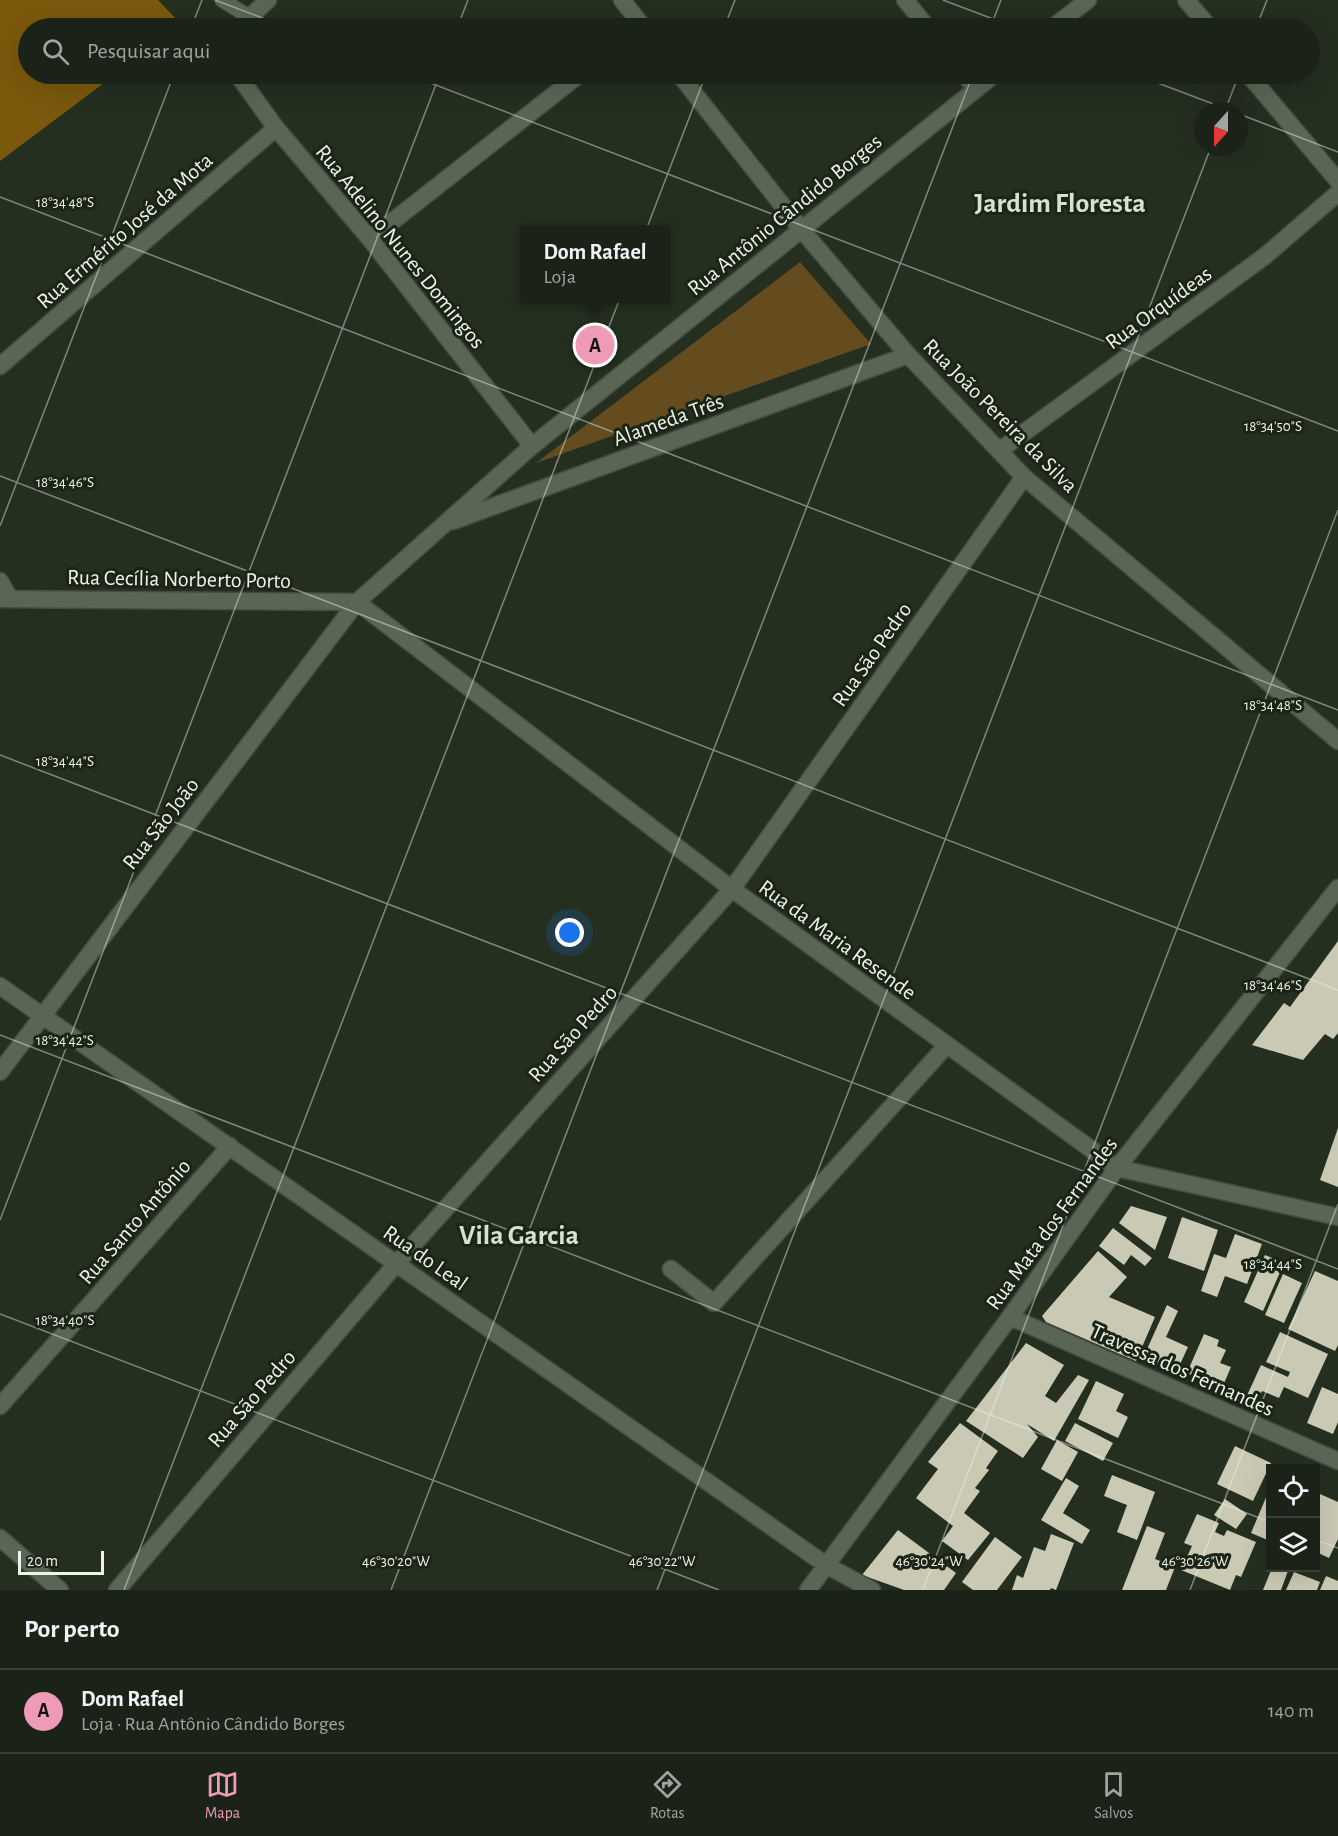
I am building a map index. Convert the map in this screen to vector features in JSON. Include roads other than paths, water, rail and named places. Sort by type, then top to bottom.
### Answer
[{"type":"street","points":[[247,18],[267,0]]},
{"type":"street","points":[[622,0],[635,18]]},
{"type":"street","points":[[905,0],[920,18]]},
{"type":"street","points":[[1065,18],[1088,0]]},
{"type":"street","points":[[1186,0],[1201,18]]},
{"type":"street","name":"Rua Adelino Nunes Domingos","points":[[244,84],[276,128],[370,238],[532,446]]},
{"type":"street","points":[[370,238],[567,84]]},
{"type":"street","name":"Rua João Pereira da Silva","points":[[687,84],[801,229],[908,355],[1024,477],[1338,741]]},
{"type":"street","points":[[973,84],[976,88]]},
{"type":"street","name":"Rua Antônio Cândido Borges","points":[[357,602],[532,446],[981,84]]},
{"type":"street","points":[[1256,84],[1338,181]]},
{"type":"street","name":"Rua Ermérito José da Mota","points":[[0,366],[276,128]]},
{"type":"street","name":"Rua Orquídeas","points":[[999,451],[1265,256],[1338,193]]},
{"type":"street","name":"Alameda Três","points":[[443,525],[908,355]]},
{"type":"street","name":"Rua São Pedro","points":[[117,1590],[396,1264],[732,889],[1024,477]]},
{"type":"street","points":[[0,581],[5,599]]},
{"type":"street","name":"Rua Cecília Norberto Porto","points":[[5,599],[357,602]]},
{"type":"street","name":"Rua da Maria Resende","points":[[357,602],[732,889],[1117,1168],[1338,1217]]},
{"type":"street","name":"Rua São João","points":[[0,1072],[41,1014],[357,602]]},
{"type":"street","name":"Rua Mata dos Fernandes","points":[[808,1590],[1117,1168],[1338,888]]},
{"type":"street","name":"Rua do Leal","points":[[0,986],[826,1565],[872,1590]]},
{"type":"street","points":[[671,1269],[714,1303],[947,1045]]},
{"type":"street","name":"Rua Santo Antônio","points":[[0,1406],[230,1146]]},
{"type":"street","name":"Travessa dos Fernandes","points":[[1010,1317],[1338,1461]]},
{"type":"street","points":[[0,1538],[60,1590]]},
{"type":"lane","points":[[222,0],[239,18]]},
{"type":"place","name":"Dom Rafael","points":[[595,345]]},
{"type":"district","name":"Jardim Floresta","points":[[1060,202]]},
{"type":"district","name":"Vila Garcia","points":[[519,1234]]}]
